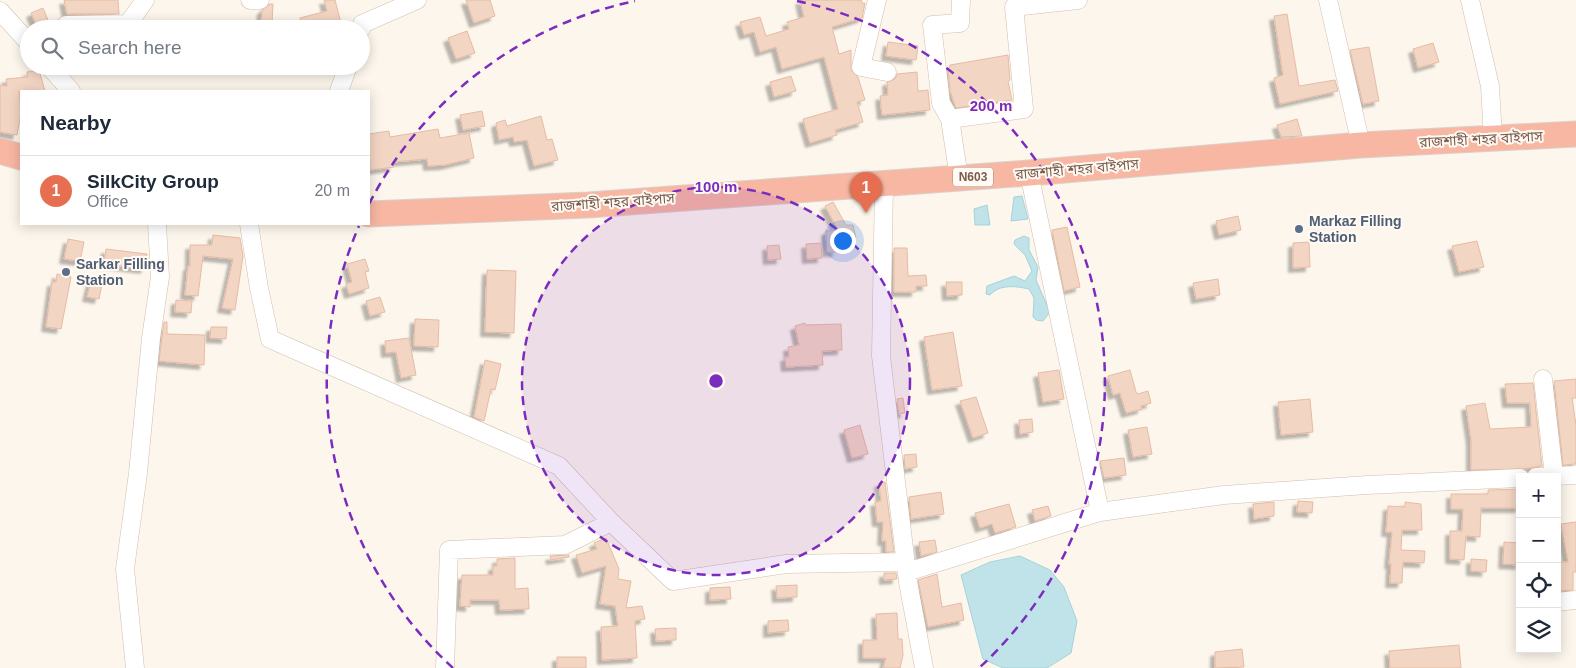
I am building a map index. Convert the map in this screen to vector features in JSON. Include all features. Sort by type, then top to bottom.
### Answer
[{"type":"highway","name":"রাজশাহী শহর বাইপাস","points":[[370,214],[588,205],[1028,173],[1361,145],[1576,134]]},
{"type":"highway","points":[[0,151],[20,157]]},
{"type":"street","points":[[131,20],[145,0]]},
{"type":"street","points":[[250,0],[260,0]]},
{"type":"street","points":[[370,21],[417,0]]},
{"type":"street","points":[[877,0],[861,67],[887,72]]},
{"type":"street","points":[[958,178],[950,119],[941,104],[932,25],[960,23],[961,0]]},
{"type":"street","points":[[950,119],[1024,109],[1014,6],[1078,0]]},
{"type":"street","points":[[1328,0],[1361,145]]},
{"type":"street","points":[[1470,0],[1490,86],[1493,138]]},
{"type":"street","points":[[0,11],[20,33]]},
{"type":"street","points":[[57,75],[70,90]]},
{"type":"street","points":[[339,90],[345,75]]},
{"type":"street","points":[[1028,173],[1100,512]]},
{"type":"street","points":[[884,184],[881,356],[906,567],[924,668]]},
{"type":"street","points":[[135,668],[125,569],[138,473],[150,338],[160,277],[157,225]]},
{"type":"street","points":[[249,225],[259,288],[270,339],[559,466],[611,522],[672,581],[786,564],[906,567],[1100,512],[1224,495],[1367,485],[1516,478]]},
{"type":"street","points":[[1543,379],[1554,473]]},
{"type":"street","points":[[1561,475],[1576,474]]},
{"type":"street","points":[[446,668],[449,550],[565,545],[611,522]]},
{"type":"street","points":[[1561,602],[1576,600]]},
{"type":"water","points":[[1022,196],[1028,219],[1011,221],[1014,197]]},
{"type":"water","points":[[987,205],[990,225],[975,225],[974,209]]},
{"type":"water","points":[[1024,236],[1029,238],[1029,250],[1038,267],[1036,280],[1050,312],[1043,321],[1036,320],[1033,317],[1034,298],[1029,289],[1003,287],[990,295],[986,294],[987,286],[1014,276],[1025,281],[1032,271],[1025,255],[1014,244],[1015,240]]},
{"type":"water","points":[[1020,556],[1050,570],[1064,587],[1077,621],[1071,653],[1047,668],[1003,668],[983,659],[961,575],[990,562]]},
{"type":"building","points":[[64,0],[118,0],[119,14],[67,14]]},
{"type":"building","points":[[324,0],[335,0],[340,20],[300,20],[300,18],[327,11]]},
{"type":"building","points":[[466,0],[490,0],[495,16],[474,23]]},
{"type":"building","points":[[800,0],[861,0],[863,4],[865,3],[862,18],[832,27],[839,54],[851,50],[851,70],[858,77],[865,100],[857,102],[863,122],[835,130],[837,135],[810,143],[803,119],[838,109],[824,57],[782,69],[776,47],[760,52],[754,32],[744,35],[740,22],[760,17],[766,36],[789,29],[787,22],[804,17]]},
{"type":"building","points":[[273,4],[272,20],[261,20],[262,10]]},
{"type":"building","points":[[43,8],[48,20],[34,20],[31,13]]},
{"type":"building","points":[[1287,14],[1299,86],[1335,80],[1338,91],[1280,104],[1274,78],[1283,75],[1274,16]]},
{"type":"building","points":[[467,31],[475,53],[456,59],[448,38]]},
{"type":"building","points":[[888,42],[918,46],[916,60],[886,56]]},
{"type":"building","points":[[1433,43],[1439,62],[1418,68],[1413,49]]},
{"type":"building","points":[[1369,47],[1379,101],[1363,104],[1350,50]]},
{"type":"building","points":[[1008,55],[1010,80],[1008,81],[1012,100],[956,108],[950,91],[948,70],[950,65]]},
{"type":"building","points":[[917,72],[918,91],[928,90],[930,110],[882,115],[880,96],[888,95],[887,82],[895,79],[897,74]]},
{"type":"building","points":[[28,75],[40,75],[45,90],[20,90],[20,119],[17,135],[0,132],[0,85],[7,86],[6,79],[28,77]]},
{"type":"building","points":[[791,76],[796,91],[774,97],[770,82]]},
{"type":"building","points":[[482,111],[485,126],[463,130],[460,115]]},
{"type":"building","points":[[541,116],[547,140],[552,139],[558,160],[534,166],[527,140],[514,142],[513,137],[499,140],[496,123],[505,120],[507,126]]},
{"type":"building","points":[[1297,119],[1302,136],[1281,137],[1277,125]]},
{"type":"building","points":[[438,129],[440,138],[469,133],[474,158],[445,165],[428,166],[427,159],[393,162],[394,167],[370,170],[370,134],[389,131],[390,137]]},
{"type":"building","points":[[833,202],[846,225],[853,225],[856,238],[836,240],[837,252],[827,252],[826,231],[838,230],[825,206]]},
{"type":"building","points":[[1238,216],[1241,230],[1219,235],[1216,221]]},
{"type":"building","points":[[1067,227],[1080,287],[1064,291],[1052,230]]},
{"type":"building","points":[[213,235],[240,238],[243,256],[235,310],[222,308],[233,259],[203,256],[198,296],[185,295],[188,266],[190,266],[190,245],[212,245]]},
{"type":"building","points":[[68,239],[84,242],[80,261],[64,259]]},
{"type":"building","points":[[1477,241],[1484,267],[1459,272],[1452,246]]},
{"type":"building","points":[[1309,242],[1310,267],[1293,268],[1293,243]]},
{"type":"building","points":[[821,243],[822,258],[807,259],[806,244]]},
{"type":"building","points":[[779,245],[781,259],[768,260],[767,246]]},
{"type":"building","points":[[894,248],[907,248],[908,276],[926,275],[927,286],[916,286],[916,292],[894,292]]},
{"type":"building","points":[[106,249],[147,254],[145,269],[104,264]]},
{"type":"building","points":[[365,259],[369,271],[365,272],[369,288],[349,294],[346,284],[352,282],[347,264]]},
{"type":"building","points":[[487,270],[516,271],[514,333],[485,332]]},
{"type":"building","points":[[57,274],[71,277],[61,329],[46,327],[52,282],[56,282]]},
{"type":"building","points":[[1218,279],[1220,295],[1196,299],[1193,283]]},
{"type":"building","points":[[91,281],[102,284],[99,299],[87,297]]},
{"type":"building","points":[[946,282],[962,282],[962,295],[947,296]]},
{"type":"building","points":[[380,297],[385,312],[370,316],[366,301]]},
{"type":"building","points":[[176,300],[192,301],[191,313],[175,312]]},
{"type":"building","points":[[415,319],[439,320],[438,347],[414,346]]},
{"type":"building","points":[[164,322],[167,322],[167,334],[205,335],[204,365],[159,361]]},
{"type":"building","points":[[805,323],[805,325],[841,324],[842,350],[822,351],[823,365],[786,367],[785,357],[789,357],[788,347],[799,345],[795,326]]},
{"type":"building","points":[[211,327],[227,327],[226,339],[210,338]]},
{"type":"building","points":[[953,332],[962,386],[932,390],[924,337]]},
{"type":"building","points":[[409,338],[416,375],[401,378],[396,352],[386,353],[385,341]]},
{"type":"building","points":[[485,360],[501,364],[495,390],[491,389],[484,421],[474,417]]},
{"type":"building","points":[[1059,370],[1064,399],[1043,402],[1038,373]]},
{"type":"building","points":[[1130,370],[1136,392],[1138,394],[1148,391],[1151,403],[1141,406],[1142,409],[1126,413],[1120,393],[1113,395],[1108,376]]},
{"type":"building","points":[[1576,379],[1576,398],[1572,398],[1576,425],[1576,464],[1563,465],[1554,381]]},
{"type":"building","points":[[1533,383],[1542,466],[1525,469],[1471,470],[1471,440],[1466,406],[1485,403],[1490,429],[1531,427],[1530,403],[1507,403],[1505,384]]},
{"type":"building","points":[[976,397],[988,433],[973,438],[960,401]]},
{"type":"building","points":[[903,398],[905,413],[899,414],[897,399]]},
{"type":"building","points":[[1310,399],[1313,432],[1281,435],[1278,402]]},
{"type":"building","points":[[1032,419],[1033,432],[1020,434],[1019,420]]},
{"type":"building","points":[[860,425],[868,454],[852,458],[844,430]]},
{"type":"building","points":[[1147,427],[1152,454],[1133,457],[1128,430]]},
{"type":"building","points":[[916,454],[917,467],[905,469],[904,455]]},
{"type":"building","points":[[1124,458],[1126,475],[1104,478],[1100,461]]},
{"type":"building","points":[[885,482],[894,552],[886,552],[886,541],[882,541],[883,522],[877,522],[875,502],[881,501],[879,483]]},
{"type":"building","points":[[1516,489],[1516,508],[1481,508],[1480,537],[1466,536],[1464,560],[1450,559],[1450,531],[1462,531],[1463,509],[1451,509],[1451,494],[1488,494],[1488,490]]},
{"type":"building","points":[[941,492],[944,514],[911,519],[909,497]]},
{"type":"building","points":[[1298,501],[1313,502],[1312,513],[1297,512]]},
{"type":"building","points":[[1274,502],[1274,516],[1254,519],[1253,504]]},
{"type":"building","points":[[1405,502],[1421,504],[1422,530],[1402,530],[1401,550],[1425,551],[1424,563],[1403,562],[1402,583],[1390,583],[1391,564],[1389,564],[1392,532],[1386,532],[1388,506],[1405,507]]},
{"type":"building","points":[[1009,504],[1016,527],[995,533],[992,524],[980,528],[975,513]]},
{"type":"building","points":[[1048,506],[1051,516],[1035,521],[1032,510]]},
{"type":"building","points":[[1576,522],[1576,572],[1573,572],[1573,590],[1561,591],[1561,562],[1568,562],[1561,524]]},
{"type":"building","points":[[606,538],[619,569],[618,579],[631,581],[626,608],[642,606],[645,619],[635,621],[637,658],[602,660],[601,627],[618,626],[615,606],[600,604],[606,566],[582,573],[576,555],[597,549],[594,543]]},
{"type":"building","points":[[935,540],[937,552],[921,556],[919,542]]},
{"type":"building","points":[[1504,542],[1516,543],[1516,565],[1503,564]]},
{"type":"building","points":[[569,555],[569,557],[551,560],[550,556]]},
{"type":"building","points":[[515,558],[515,589],[528,588],[529,609],[500,610],[499,600],[470,600],[470,607],[460,606],[462,575],[493,575],[493,566],[497,566],[497,559]]},
{"type":"building","points":[[1471,559],[1487,560],[1486,572],[1471,571]]},
{"type":"building","points":[[884,573],[896,573],[897,579],[884,580]]},
{"type":"building","points":[[937,574],[942,607],[961,603],[964,620],[928,627],[918,580]]},
{"type":"building","points":[[797,585],[797,597],[777,598],[776,586]]},
{"type":"building","points":[[730,587],[731,599],[710,600],[710,588]]},
{"type":"building","points":[[897,613],[898,639],[902,639],[903,655],[900,668],[883,668],[886,658],[863,658],[863,640],[877,640],[876,614]]},
{"type":"building","points":[[788,620],[789,631],[768,633],[768,621]]},
{"type":"building","points":[[676,628],[676,640],[656,641],[655,629]]},
{"type":"building","points":[[1459,645],[1461,668],[1390,668],[1389,651]]},
{"type":"building","points":[[1242,649],[1244,667],[1215,668],[1215,652]]},
{"type":"building","points":[[557,657],[586,657],[586,668],[557,668]]},
{"type":"place","name":"SilkCity Group","points":[[866,213]]},
{"type":"place","name":"Markaz Filling Station","points":[[1299,229]]},
{"type":"place","name":"Sarkar Filling Station","points":[[66,272]]}]
